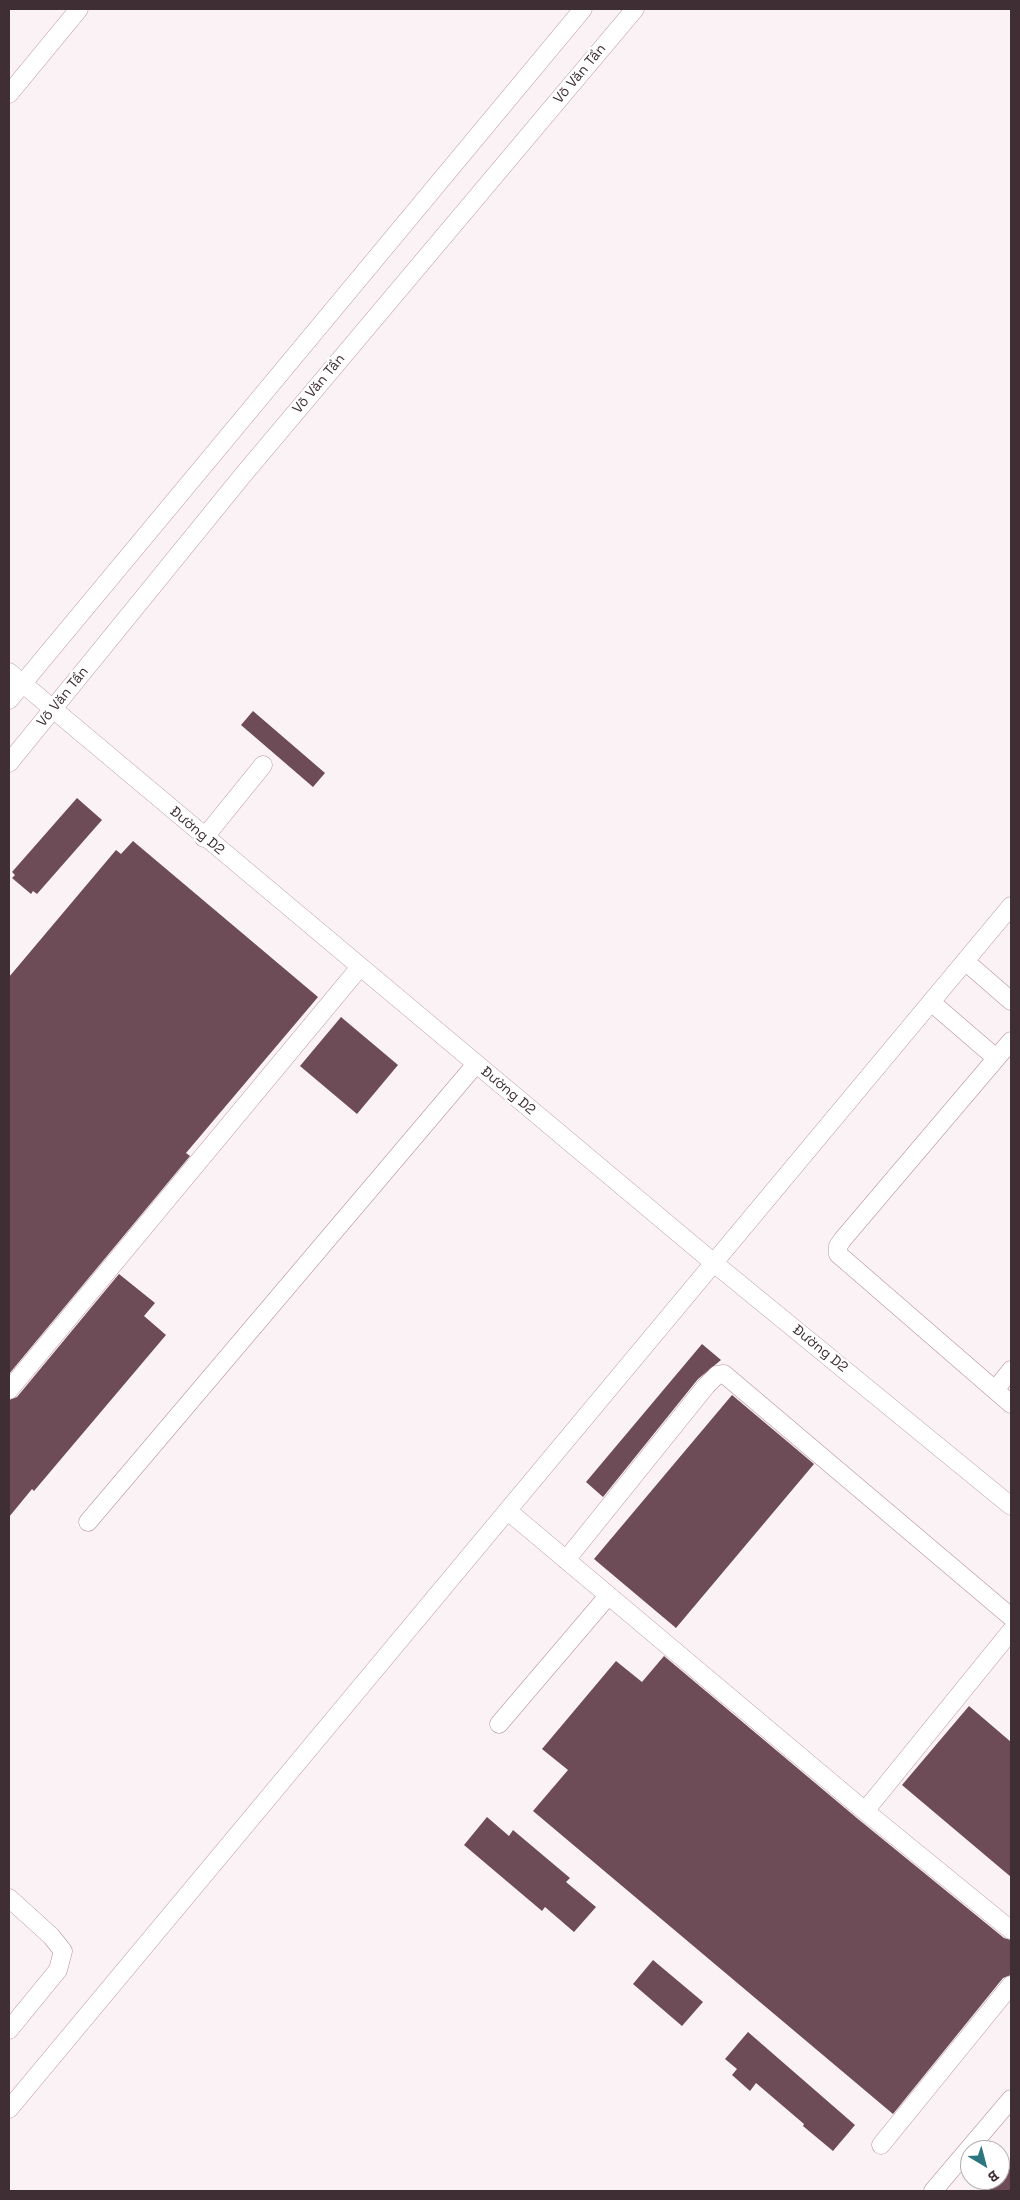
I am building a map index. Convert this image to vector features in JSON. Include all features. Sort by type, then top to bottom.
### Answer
[{"type":"street","points":[[9,94],[79,9]]},
{"type":"street","points":[[9,700],[583,9]]},
{"type":"street","name":"Võ Văn Tần","points":[[9,763],[53,711],[242,475],[635,9]]},
{"type":"street","name":"Đường D2","points":[[9,672],[204,838],[714,1263],[1011,1506]]},
{"type":"street","points":[[204,838],[263,765]]},
{"type":"street","points":[[9,2109],[1011,906]]},
{"type":"street","points":[[965,961],[1011,1001]]},
{"type":"street","points":[[9,1390],[360,967]]},
{"type":"street","points":[[931,1002],[996,1058]]},
{"type":"street","points":[[1011,1041],[838,1246],[838,1254],[1011,1404]]},
{"type":"street","points":[[88,1522],[476,1064]]},
{"type":"street","points":[[995,1390],[1011,1370]]},
{"type":"street","points":[[566,1560],[706,1386],[717,1375],[724,1374],[1011,1617]]},
{"type":"street","points":[[508,1511],[865,1811],[1011,1930]]},
{"type":"street","points":[[498,1724],[608,1596]]},
{"type":"street","points":[[865,1811],[1011,1631]]},
{"type":"street","points":[[9,1898],[51,1936],[63,1951],[58,1970],[9,2030]]},
{"type":"street","points":[[882,2145],[1011,1985]]},
{"type":"street","points":[[934,2191],[1011,2099]]},
{"type":"building","points":[[253,711],[325,773],[313,787],[241,725]]},
{"type":"building","points":[[77,798],[102,820],[37,894],[33,891],[31,894],[12,878],[15,875],[12,872]]},
{"type":"building","points":[[133,841],[318,997],[186,1153],[190,1156],[9,1374],[9,977],[116,850],[121,854]]},
{"type":"building","points":[[341,1017],[398,1065],[357,1114],[300,1066]]},
{"type":"building","points":[[119,1274],[155,1303],[144,1316],[166,1335],[34,1491],[32,1489],[9,1517],[9,1400],[17,1397]]},
{"type":"building","points":[[702,1344],[721,1360],[698,1379],[603,1497],[586,1482]]},
{"type":"building","points":[[732,1395],[814,1464],[676,1628],[594,1559]]},
{"type":"building","points":[[664,1656],[858,1819],[1004,1938],[1011,1940],[1011,1975],[1003,1978],[893,2114],[533,1811],[568,1770],[542,1749],[616,1661],[642,1682]]},
{"type":"building","points":[[969,1706],[1011,1742],[1011,1877],[902,1785]]},
{"type":"building","points":[[487,1817],[509,1836],[513,1830],[570,1878],[566,1882],[596,1907],[574,1932],[545,1907],[542,1911],[464,1845]]},
{"type":"building","points":[[653,1960],[703,2002],[682,2026],[633,1984]]},
{"type":"building","points":[[748,2032],[855,2125],[833,2151],[756,2083],[750,2091],[732,2075],[737,2069],[725,2059]]},
{"type":"building","points":[[1011,2163],[1011,2191],[988,2191],[1010,2190]]}]
